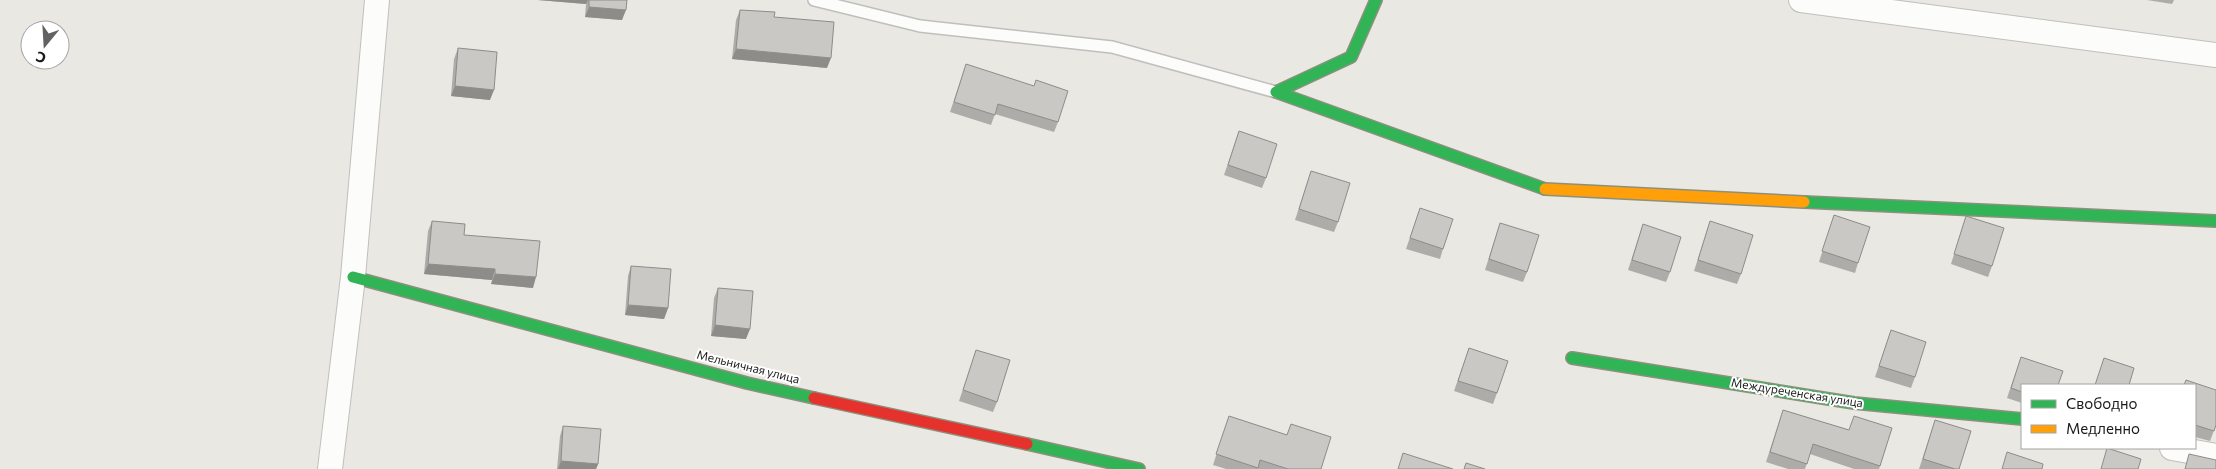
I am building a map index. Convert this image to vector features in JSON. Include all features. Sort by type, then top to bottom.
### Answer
[{"type":"street","points":[[330,469],[354,277],[377,0]]},
{"type":"street","points":[[1276,92],[1351,57],[1376,0]]},
{"type":"street","points":[[1801,0],[2216,55]]},
{"type":"street","points":[[1276,92],[1549,191],[2216,221]]},
{"type":"street","name":"Мельничная улица","points":[[354,277],[747,383],[1139,469]]},
{"type":"street","name":"Междуреченская улица","points":[[1572,358],[1854,403],[2021,419]]},
{"type":"street","points":[[2178,449],[2216,456]]},
{"type":"lane","points":[[814,0],[920,26],[1112,47],[1276,92]]},
{"type":"building","points":[[589,0],[627,0],[626,10],[589,7]]},
{"type":"building","points":[[740,10],[775,12],[774,17],[834,22],[831,58],[736,49]]},
{"type":"building","points":[[458,48],[497,52],[494,90],[455,86]]},
{"type":"building","points":[[966,64],[1034,86],[1036,80],[1068,91],[1058,122],[998,104],[995,115],[954,102]]},
{"type":"building","points":[[1239,131],[1277,144],[1266,178],[1228,165]]},
{"type":"building","points":[[1311,171],[1350,183],[1338,222],[1299,209]]},
{"type":"building","points":[[1420,208],[1453,219],[1443,249],[1410,238]]},
{"type":"building","points":[[1834,215],[1870,227],[1858,263],[1822,251]]},
{"type":"building","points":[[1966,216],[2004,228],[1992,266],[1954,254]]},
{"type":"building","points":[[432,221],[465,224],[464,235],[540,241],[536,277],[495,274],[495,269],[428,264]]},
{"type":"building","points":[[1710,221],[1753,235],[1741,274],[1698,260]]},
{"type":"building","points":[[1500,223],[1539,235],[1527,272],[1489,259]]},
{"type":"building","points":[[1643,224],[1681,237],[1670,272],[1632,260]]},
{"type":"building","points":[[631,266],[671,269],[668,308],[628,305]]},
{"type":"building","points":[[718,288],[753,291],[750,329],[715,325]]},
{"type":"building","points":[[1891,330],[1926,342],[1915,377],[1879,366]]},
{"type":"building","points":[[1469,348],[1508,361],[1497,393],[1458,381]]},
{"type":"building","points":[[976,350],[1010,360],[997,402],[963,390]]},
{"type":"building","points":[[2021,357],[2063,371],[2058,384],[2021,384],[2021,392],[2011,388]]},
{"type":"building","points":[[2104,358],[2134,368],[2129,384],[2095,384]]},
{"type":"building","points":[[2186,380],[2216,390],[2216,425],[2214,431],[2196,425],[2196,384],[2184,384]]},
{"type":"building","points":[[1783,410],[1849,430],[1854,416],[1892,428],[1880,466],[1813,444],[1807,464],[1770,452]]},
{"type":"building","points":[[1229,416],[1287,435],[1291,424],[1331,437],[1321,469],[1288,469],[1260,460],[1258,468],[1216,454]]},
{"type":"building","points":[[1935,420],[1971,431],[1959,469],[1923,459]]},
{"type":"building","points":[[563,426],[601,429],[598,464],[561,461]]},
{"type":"building","points":[[2107,449],[2141,459],[2138,469],[2101,469]]},
{"type":"building","points":[[2007,452],[2043,464],[2042,469],[2002,469]]},
{"type":"building","points":[[1403,453],[1453,469],[1398,469]]},
{"type":"building","points":[[2189,454],[2216,460],[2216,469],[2185,469]]},
{"type":"building","points":[[1466,463],[1485,469],[1464,469]]},
{"type":"traffic: fast","points":[[1376,0],[1351,57],[1276,92],[1545,189]]},
{"type":"traffic: fast","points":[[1804,202],[2216,221]]},
{"type":"traffic: fast","points":[[353,277],[747,383],[814,398]]},
{"type":"traffic: fast","points":[[1572,358],[1854,403],[2021,419]]},
{"type":"traffic: fast","points":[[1027,444],[1139,469]]},
{"type":"traffic: slow","points":[[1545,189],[1804,202]]},
{"type":"traffic: jam","points":[[814,398],[1027,444]]}]
